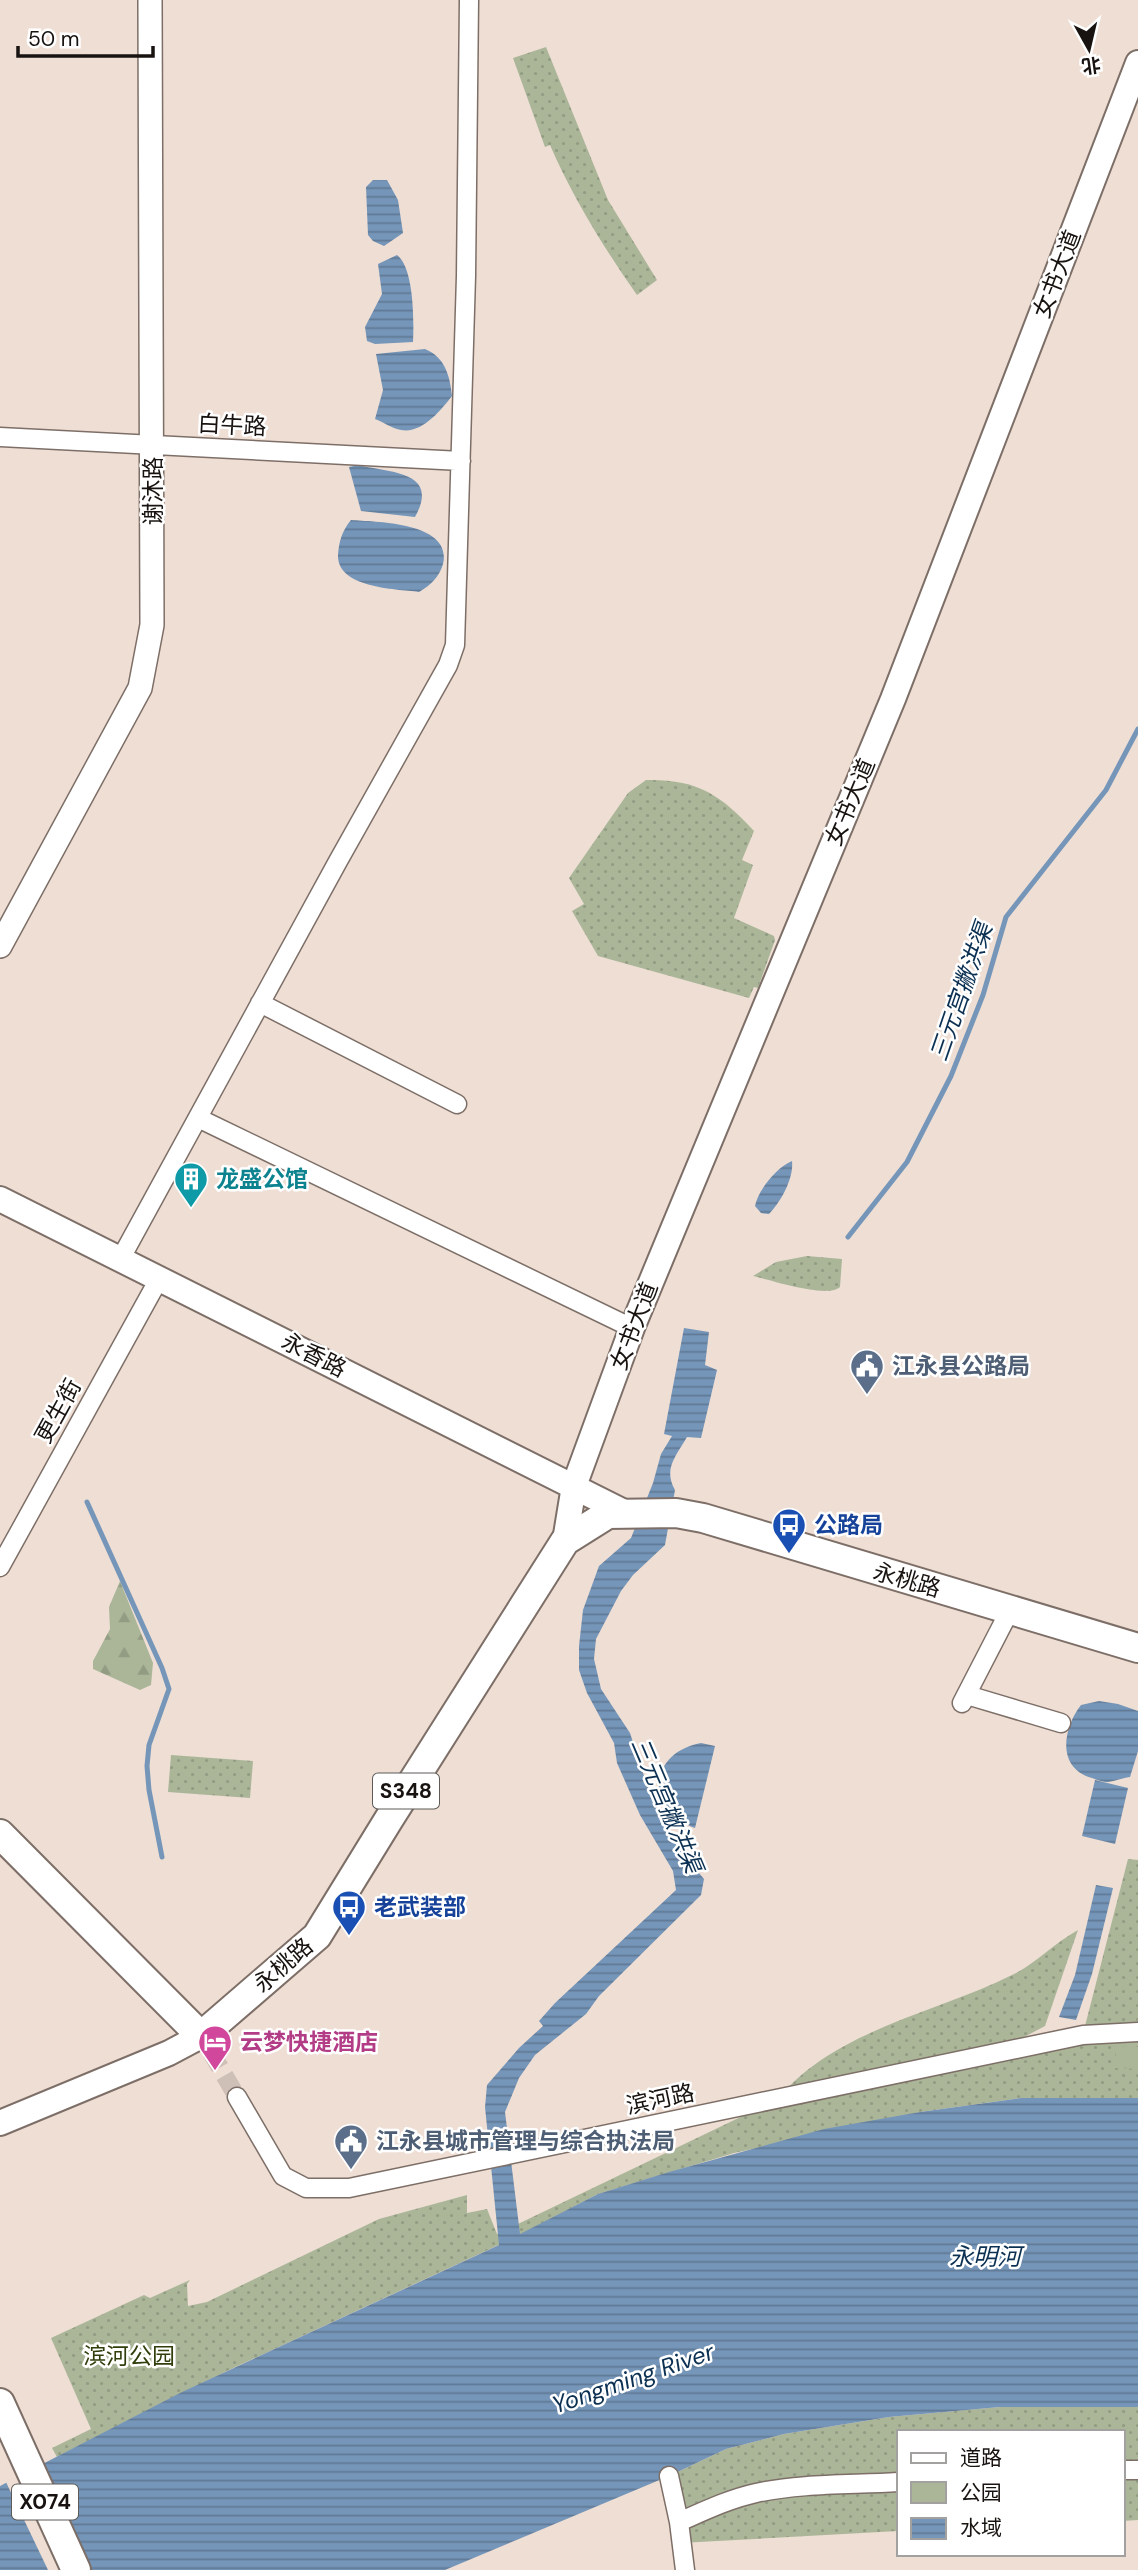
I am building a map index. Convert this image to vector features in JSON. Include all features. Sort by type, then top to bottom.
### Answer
[{"type":"main road","name":"女书大道","points":[[576,1533],[574,1486],[632,1328],[893,699],[1138,63]]},
{"type":"main road","name":"永香路","points":[[1,1201],[160,1277],[626,1513]]},
{"type":"main road","name":"永桃路","points":[[0,2123],[169,2053],[206,2044],[317,1936],[403,1795],[576,1533],[608,1514],[676,1513],[703,1518],[1138,1648]]},
{"type":"main road","points":[[0,1834],[206,2044]]},
{"type":"main road","name":"X074","points":[[0,2403],[5,2438],[60,2570]]},
{"type":"main road","name":"X074","points":[[5,2438],[76,2570]]},
{"type":"street","name":"谢沐路","points":[[0,946],[140,688],[152,625],[150,0]]},
{"type":"street","points":[[121,1258],[448,665],[455,645],[469,0]]},
{"type":"street","name":"白牛路","points":[[0,438],[461,461]]},
{"type":"street","points":[[260,1003],[457,1104]]},
{"type":"street","points":[[198,1118],[632,1328]]},
{"type":"street","name":"更生街","points":[[0,1567],[160,1277]]},
{"type":"street","points":[[1010,1610],[964,1699],[1061,1723]]},
{"type":"street","name":"滨河路","points":[[237,2097],[283,2175],[306,2188],[349,2188],[1083,2035],[1138,2032]]},
{"type":"street","points":[[669,2476],[679,2522],[685,2570]]},
{"type":"street","points":[[679,2522],[730,2500],[756,2493],[785,2488],[897,2482]]},
{"type":"green space","points":[[546,47],[608,200],[657,280],[637,295],[590,222],[550,145],[545,147],[513,58]]},
{"type":"green space","points":[[646,780],[680,782],[706,791],[730,807],[754,831],[742,860],[753,865],[734,918],[774,936],[775,940],[758,988],[754,987],[749,998],[598,956],[572,911],[584,904],[569,878],[628,793]]},
{"type":"green space","points":[[807,1256],[842,1259],[840,1287],[833,1290],[812,1290],[753,1276],[776,1262]]},
{"type":"green space","points":[[120,1581],[153,1663],[151,1685],[140,1690],[93,1669],[93,1661],[110,1629],[109,1607]]},
{"type":"green space","points":[[171,1755],[253,1761],[250,1798],[168,1792]]},
{"type":"green space","points":[[1128,1859],[1138,1860],[1138,2022],[1085,2026]]},
{"type":"green space","name":"滨河公园","points":[[1078,1930],[1045,2026],[994,2053],[1138,2032],[1138,2098],[1021,2098],[920,2112],[734,2153],[598,2194],[520,2235],[229,2370],[57,2457],[52,2448],[91,2429],[51,2338],[144,2295],[150,2298],[190,2280],[187,2284],[188,2306],[207,2302],[379,2219],[467,2195],[467,2213],[487,2209],[497,2234],[778,2099],[801,2075],[857,2039],[1012,1975]]},
{"type":"green space","points":[[1116,2046],[1138,2047],[1138,2069],[1115,2068]]},
{"type":"green space","points":[[1000,2407],[1138,2407],[1138,2520],[1124,2521],[1124,2430],[897,2430],[897,2531],[681,2543],[669,2476],[726,2449],[784,2434],[889,2417]]},
{"type":"water","points":[[373,180],[387,180],[398,200],[403,233],[384,246],[373,241],[368,235],[366,187]]},
{"type":"water","points":[[397,255],[403,262],[410,282],[413,342],[375,344],[367,341],[365,327],[382,294],[378,264]]},
{"type":"water","points":[[425,349],[442,362],[450,381],[452,396],[430,420],[416,428],[398,429],[375,419],[383,390],[376,354]]},
{"type":"water","points":[[359,465],[408,476],[416,482],[421,490],[421,502],[415,517],[361,511],[349,467]]},
{"type":"water","points":[[351,520],[394,524],[425,532],[436,540],[443,550],[443,564],[439,573],[419,592],[369,585],[347,574],[340,566],[338,555],[342,536]]},
{"type":"water","points":[[792,1161],[789,1182],[778,1203],[769,1214],[761,1213],[755,1206],[764,1186],[774,1174]]},
{"type":"water","name":"永明河","points":[[684,1328],[709,1332],[705,1365],[717,1370],[701,1438],[687,1437],[675,1457],[670,1476],[675,1490],[665,1545],[633,1575],[621,1591],[596,1639],[594,1659],[601,1689],[630,1733],[647,1785],[662,1819],[679,1849],[704,1879],[701,1895],[599,1996],[586,2014],[535,2055],[519,2078],[505,2112],[520,2234],[598,2194],[824,2129],[1021,2098],[1138,2098],[1138,2407],[1000,2407],[889,2417],[784,2434],[726,2449],[669,2476],[445,2570],[0,2570],[0,2486],[182,2392],[499,2245],[485,2107],[487,2085],[519,2048],[543,2026],[539,2021],[555,2003],[676,1890],[673,1871],[640,1815],[617,1763],[614,1743],[587,1693],[579,1670],[579,1646],[583,1610],[599,1566],[631,1538],[653,1483],[661,1454],[672,1436],[664,1434]]},
{"type":"water","points":[[1099,1701],[1138,1711],[1138,1751],[1130,1777],[1108,1782],[1098,1780],[1080,1773],[1068,1757],[1067,1736],[1075,1714],[1081,1705]]},
{"type":"water","points":[[701,1743],[715,1746],[695,1828],[678,1820],[667,1809],[659,1782],[662,1770],[671,1758],[683,1749]]},
{"type":"water","points":[[1095,1780],[1128,1788],[1115,1844],[1082,1836]]},
{"type":"water","points":[[1096,1885],[1113,1888],[1092,1974],[1076,2020],[1059,2017],[1075,1975]]},
{"type":"pier","points":[[39,2462],[89,2570],[48,2570],[5,2480]]},
{"type":"waterway","name":"三元宫撇洪渠","points":[[848,1237],[907,1162],[951,1076],[983,995],[1006,917],[1106,790],[1138,729]]},
{"type":"waterway","points":[[87,1502],[169,1689],[149,1745],[147,1766],[162,1857]]},
{"type":"tunnel","points":[[211,2052],[237,2097]]},
{"type":"place","name":"龙盛公馆","points":[[191,1209]]},
{"type":"place","name":"江永县公路局","points":[[867,1396]]},
{"type":"place","name":"公路局","points":[[789,1555]]},
{"type":"place","name":"老武装部","points":[[349,1937]]},
{"type":"place","name":"云梦快捷酒店","points":[[215,2072]]},
{"type":"place","name":"江永县城市管理与综合执法局","points":[[351,2171]]},
{"type":"water label","name":"Yongming River","points":[[633,2378]]}]
